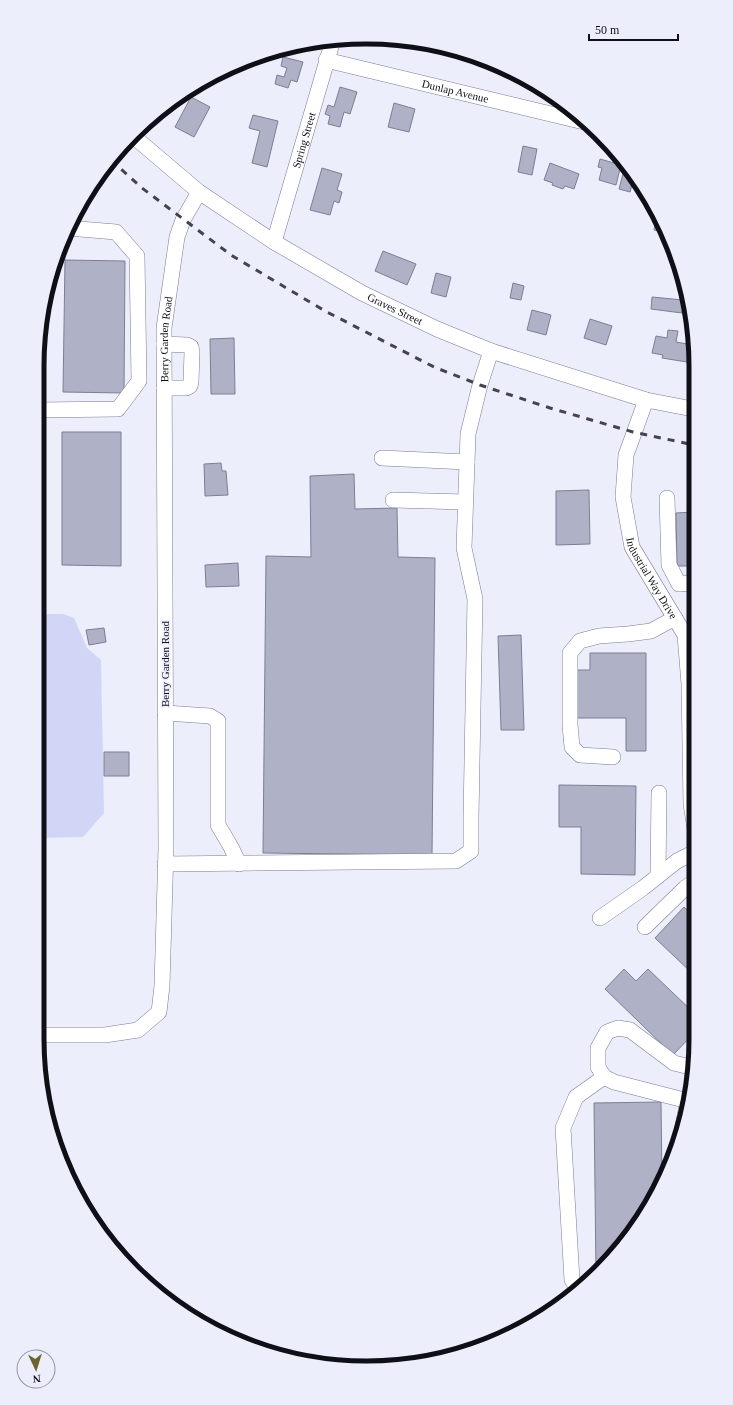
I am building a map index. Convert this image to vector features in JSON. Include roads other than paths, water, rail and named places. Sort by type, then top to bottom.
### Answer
[{"type":"street","name":"Spring Street","points":[[274,242],[331,46]]},
{"type":"street","name":"Dunlap Avenue","points":[[326,60],[573,119]]},
{"type":"street","name":"Graves Street","points":[[140,136],[200,192],[274,242],[362,292],[437,329],[491,351],[646,400],[689,407]]},
{"type":"street","name":"Berry Garden Road","points":[[44,1035],[105,1035],[138,1030],[160,1012],[165,864],[164,328],[177,237],[183,220],[200,192]]},
{"type":"street","points":[[44,410],[118,409],[139,381],[137,256],[116,232],[75,229]]},
{"type":"street","points":[[164,344],[187,345],[191,348],[192,352],[192,382],[190,386],[186,388],[164,388]]},
{"type":"street","points":[[165,864],[456,861],[471,851],[475,600],[464,548],[465,502],[468,434],[480,385],[491,351]]},
{"type":"street","name":"Industrial Way Drive","points":[[646,400],[626,455],[623,497],[632,547],[675,618],[689,633]]},
{"type":"street","points":[[382,458],[467,462]]},
{"type":"street","points":[[667,498],[669,565],[679,584],[689,584]]},
{"type":"street","points":[[393,500],[465,502]]},
{"type":"street","points":[[613,757],[580,755],[572,748],[570,725],[570,653],[580,641],[599,636],[651,631],[675,618]]},
{"type":"street","points":[[165,713],[210,716],[218,721],[218,825],[232,847],[239,864]]},
{"type":"street","points":[[658,876],[659,793]]},
{"type":"street","points":[[600,918],[643,888],[677,861],[689,855]]},
{"type":"street","points":[[645,927],[689,885]]},
{"type":"street","points":[[683,1100],[614,1082],[604,1077],[598,1067],[598,1048],[607,1032],[618,1028],[630,1030],[674,1062],[687,1066]]},
{"type":"street","points":[[575,1284],[572,1280],[563,1128],[576,1097],[604,1077]]},
{"type":"railway","points":[[116,164],[142,188],[231,255],[325,311],[434,367],[480,385],[550,408],[633,432],[689,444]]}]
